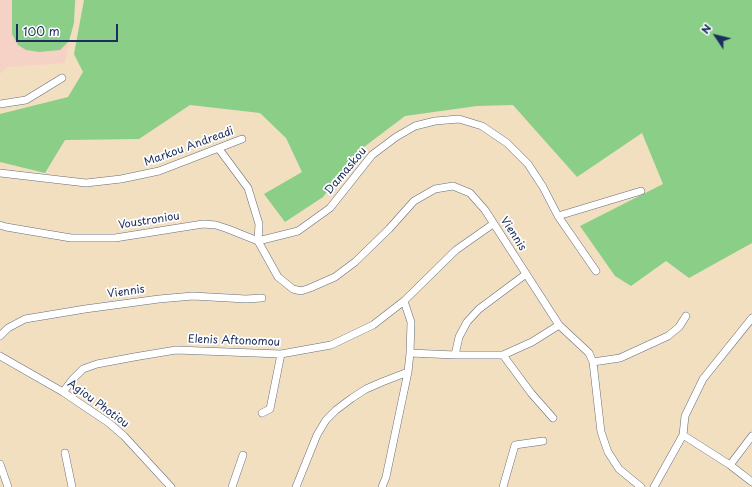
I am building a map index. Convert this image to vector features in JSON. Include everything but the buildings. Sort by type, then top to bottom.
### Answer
[{"type":"street","points":[[0,104],[26,100],[62,78]]},
{"type":"street","name":"Damaskou","points":[[258,241],[298,231],[330,208],[372,155],[415,126],[435,121],[459,119],[482,126],[507,143],[528,164],[543,187],[558,216],[596,271]]},
{"type":"street","name":"Markou Andreadi","points":[[0,173],[86,183],[121,179],[159,171],[242,139]]},
{"type":"street","points":[[219,149],[248,188],[259,224],[258,241]]},
{"type":"street","name":"Viennis","points":[[258,241],[278,278],[293,289],[301,291],[335,277],[355,262],[414,202],[435,189],[453,186],[470,193],[485,210],[559,325],[589,353],[593,362],[601,432],[608,452],[619,469],[642,487]]},
{"type":"street","points":[[558,216],[641,191]]},
{"type":"street","name":"Voustroniou","points":[[0,225],[71,238],[115,238],[203,224],[216,225],[258,241]]},
{"type":"street","name":"Elenis Aftonomou","points":[[63,392],[82,369],[97,364],[134,357],[176,350],[281,354],[331,345],[373,325],[404,301],[456,250],[493,224]]},
{"type":"street","points":[[455,355],[459,337],[467,322],[480,309],[526,274]]},
{"type":"street","name":"Viennis","points":[[0,336],[8,328],[25,319],[85,309],[186,297],[246,299],[262,298]]},
{"type":"street","points":[[382,487],[386,476],[408,372],[411,322],[404,301]]},
{"type":"street","points":[[593,362],[620,358],[668,336],[679,327],[686,316]]},
{"type":"street","points":[[654,487],[684,435],[685,416],[703,379],[752,318]]},
{"type":"street","points":[[410,353],[455,355],[503,354],[532,342],[559,325]]},
{"type":"street","points":[[262,413],[270,408],[281,354]]},
{"type":"street","points":[[503,354],[531,393],[553,418]]},
{"type":"street","name":"Agiou Photiou","points":[[0,356],[63,392],[108,423],[124,436],[171,487]]},
{"type":"street","points":[[296,487],[317,435],[326,420],[336,410],[366,389],[408,372]]},
{"type":"street","points":[[684,435],[730,465],[752,482]]},
{"type":"street","points":[[730,465],[752,436]]},
{"type":"street","points":[[503,487],[516,445],[542,441]]},
{"type":"street","points":[[65,453],[72,487]]},
{"type":"street","points":[[232,487],[243,455]]},
{"type":"street","points":[[0,466],[8,487]]},
{"type":"shaded area","points":[[0,0],[77,0],[65,63],[8,67],[0,74]]},
{"type":"green space","points":[[12,0],[75,0],[74,23],[69,41],[60,50],[39,52],[26,50],[18,45],[12,34]]},
{"type":"green space","points":[[84,0],[752,0],[752,243],[689,278],[666,261],[631,286],[615,276],[580,226],[663,184],[642,133],[577,177],[513,105],[477,106],[405,116],[360,150],[323,197],[285,222],[264,194],[302,172],[286,138],[260,113],[190,105],[139,139],[65,140],[45,173],[0,162],[0,114],[68,97],[83,72],[74,54]]}]
